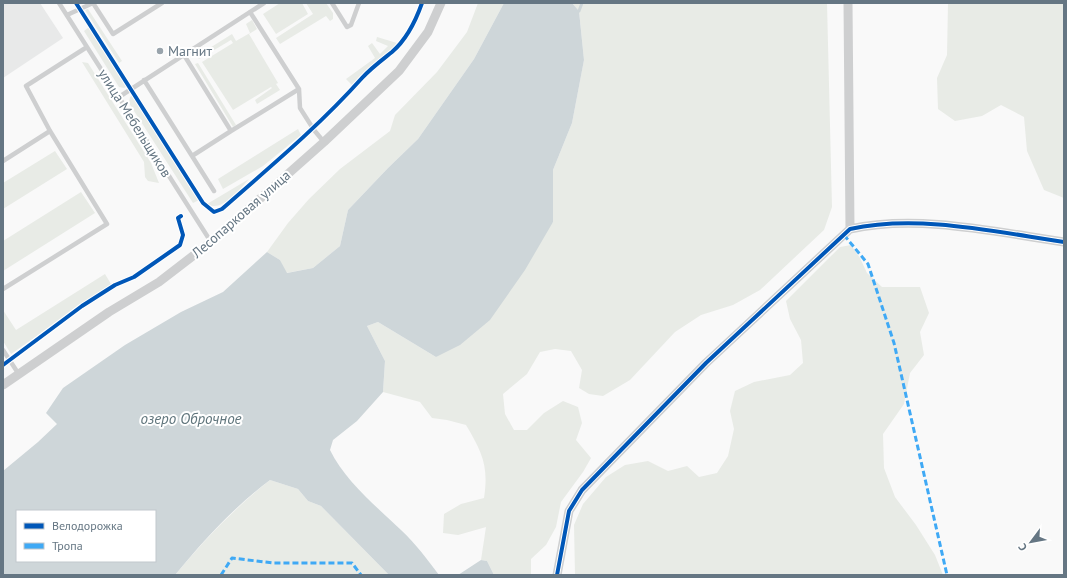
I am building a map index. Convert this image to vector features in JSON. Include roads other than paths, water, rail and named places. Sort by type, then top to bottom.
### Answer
[{"type":"street","name":"Лесопарковая улица","points":[[3,385],[18,373],[109,312],[159,282],[211,242],[324,142],[399,71],[428,32],[441,3]]},
{"type":"street","points":[[848,3],[850,229]]},
{"type":"street","points":[[557,575],[569,511],[582,490],[706,362],[850,229],[875,224],[902,223],[967,228],[1064,242]]},
{"type":"lane","name":"улица Мебельщиков","points":[[59,3],[211,242]]},
{"type":"lane","points":[[67,15],[93,3],[113,34],[162,3]]},
{"type":"lane","points":[[119,97],[264,3]]},
{"type":"lane","points":[[332,3],[347,27],[351,25],[359,3]]},
{"type":"lane","points":[[250,12],[299,89],[300,108],[314,130],[324,142]]},
{"type":"lane","points":[[3,289],[107,224],[50,131],[26,86],[87,47]]},
{"type":"lane","points":[[184,55],[231,132]]},
{"type":"lane","points":[[144,80],[214,191]]},
{"type":"lane","points":[[192,156],[299,89]]},
{"type":"lane","points":[[3,161],[50,131]]},
{"type":"lane","points":[[3,350],[18,373]]},
{"type":"water","name":"озеро Оброчное","points":[[504,3],[572,3],[579,11],[584,60],[572,123],[553,170],[553,222],[525,270],[490,320],[460,345],[436,357],[378,322],[367,326],[385,361],[383,392],[357,421],[333,440],[330,450],[336,461],[353,483],[412,541],[439,575],[389,575],[321,506],[308,501],[298,489],[270,480],[244,501],[220,524],[175,575],[3,575],[3,471],[57,424],[46,413],[63,388],[125,345],[181,312],[223,292],[267,252],[280,260],[287,273],[313,268],[340,246],[348,210],[418,139],[474,59]]},
{"type":"water","points":[[481,560],[487,561],[494,575],[458,575]]},
{"type":"waterway","points":[[579,11],[582,3]]},
{"type":"place","name":"Магнит","points":[[160,51]]}]
